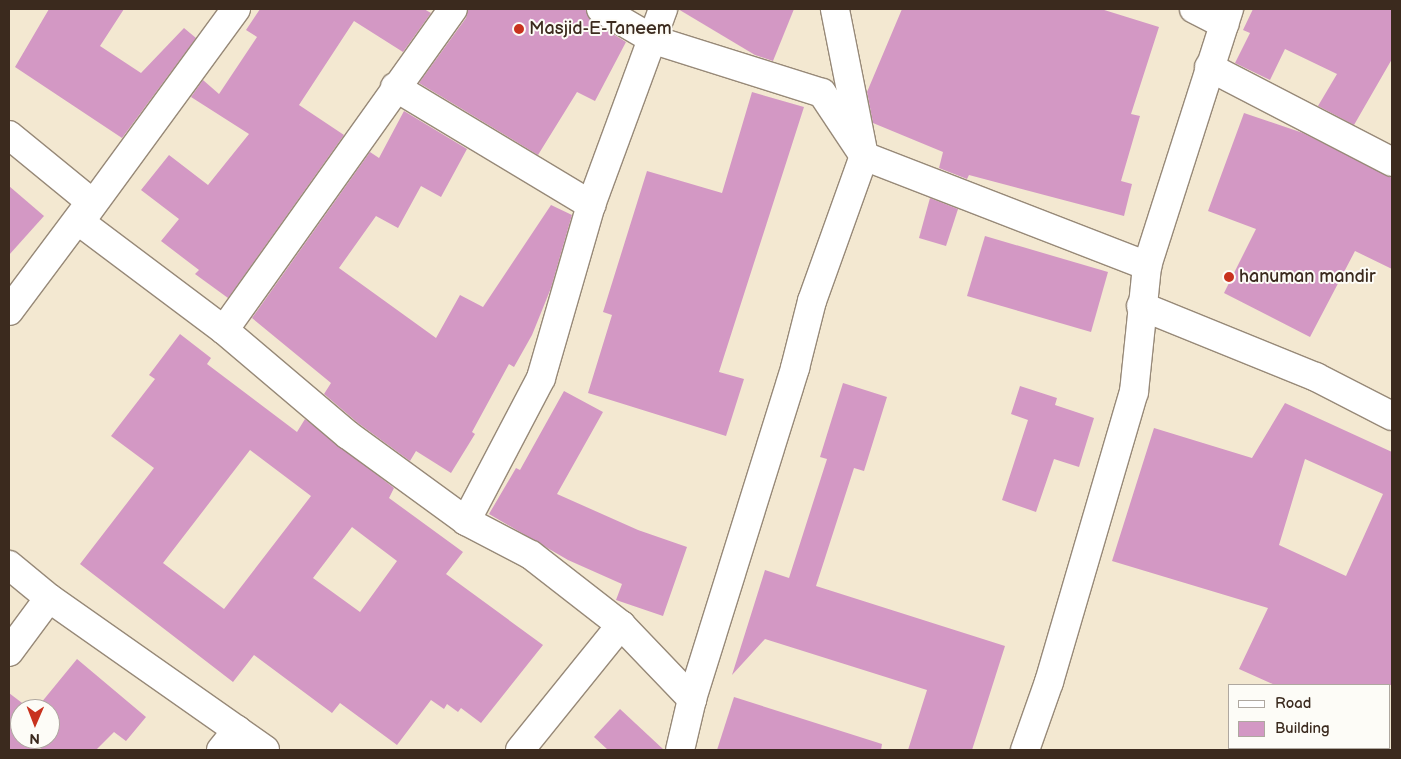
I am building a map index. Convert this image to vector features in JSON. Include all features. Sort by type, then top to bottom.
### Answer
[{"type":"street","points":[[9,311],[86,212],[236,9]]},
{"type":"street","points":[[224,330],[453,9]]},
{"type":"street","points":[[601,9],[654,40],[822,93],[864,156],[1147,266]]},
{"type":"street","points":[[466,521],[541,378],[592,206],[654,40],[663,9]]},
{"type":"street","points":[[680,750],[692,699],[795,368],[812,301],[864,156],[835,9]]},
{"type":"street","points":[[1025,750],[1049,682],[1134,392],[1141,306],[1147,266],[1226,16],[1194,9]]},
{"type":"street","points":[[1209,67],[1392,162]]},
{"type":"street","points":[[395,88],[592,206]]},
{"type":"street","points":[[9,135],[86,212],[348,435],[466,521],[530,555],[622,625],[692,699]]},
{"type":"street","points":[[1141,306],[1316,377],[1392,416]]},
{"type":"street","points":[[9,565],[229,740],[265,750]]},
{"type":"street","points":[[9,652],[50,598]]},
{"type":"street","points":[[520,750],[622,625]]},
{"type":"building","points":[[49,9],[124,9],[100,46],[141,73],[184,28],[196,38],[122,138],[15,67]]},
{"type":"building","points":[[260,9],[424,9],[431,13],[403,52],[354,21],[299,105],[344,135],[228,298],[195,274],[199,270],[161,241],[179,219],[141,190],[169,155],[208,185],[249,134],[191,97],[203,80],[219,94],[257,37],[246,30]]},
{"type":"building","points":[[468,9],[585,9],[593,22],[626,42],[595,101],[577,92],[538,155],[419,83],[466,18]]},
{"type":"building","points":[[678,9],[794,9],[773,61],[755,55]]},
{"type":"building","points":[[902,9],[1101,9],[1159,27],[1131,114],[1140,116],[1121,181],[1132,184],[1124,216],[969,175],[967,179],[939,168],[943,152],[873,123],[867,92]]},
{"type":"building","points":[[1253,9],[1392,9],[1392,59],[1354,125],[1318,106],[1337,74],[1285,49],[1270,80],[1235,63],[1250,33],[1243,30]]},
{"type":"building","points":[[752,92],[804,107],[719,372],[744,379],[726,436],[588,393],[612,315],[603,312],[647,171],[722,193]]},
{"type":"building","points":[[404,111],[467,149],[441,197],[421,186],[398,228],[376,216],[339,268],[436,338],[460,295],[483,307],[551,205],[572,215],[551,288],[532,335],[514,367],[509,364],[472,432],[475,434],[451,473],[416,451],[410,461],[358,423],[324,394],[331,383],[252,318],[370,152],[379,158]]},
{"type":"building","points":[[1244,113],[1303,133],[1392,178],[1392,269],[1355,251],[1310,337],[1224,293],[1256,229],[1208,211]]},
{"type":"building","points":[[9,186],[44,216],[9,255]]},
{"type":"building","points":[[930,198],[958,209],[946,246],[919,238]]},
{"type":"building","points":[[985,236],[1108,272],[1091,332],[967,296]]},
{"type":"building","points":[[180,334],[211,358],[207,364],[297,432],[305,419],[394,488],[389,498],[463,552],[446,574],[543,645],[481,723],[461,708],[458,712],[447,704],[444,709],[431,700],[397,745],[340,703],[332,713],[254,655],[233,682],[80,564],[154,468],[111,436],[155,379],[149,375]],"holes":[[[250,450],[311,496],[224,609],[163,563]],[[352,527],[397,561],[360,612],[313,578]]]},
{"type":"building","points":[[843,383],[887,397],[864,471],[854,468],[816,586],[1005,646],[972,750],[908,750],[927,690],[765,639],[732,675],[765,570],[789,578],[827,459],[820,457]]},
{"type":"building","points":[[1020,386],[1057,398],[1055,405],[1094,418],[1079,467],[1054,459],[1036,512],[1002,500],[1028,420],[1011,414]]},
{"type":"building","points":[[564,391],[603,412],[557,494],[638,530],[687,547],[663,616],[616,600],[622,584],[568,560],[489,514],[516,468],[520,470]]},
{"type":"building","points":[[1285,403],[1392,452],[1392,685],[1273,684],[1239,669],[1268,608],[1112,561],[1154,428],[1252,458]],"holes":[[[1305,459],[1383,494],[1346,576],[1279,545]]]},
{"type":"building","points":[[77,659],[146,717],[126,741],[114,732],[96,750],[43,750],[42,749],[60,749],[60,699],[44,699]]},
{"type":"building","points":[[9,693],[17,699],[10,699],[10,749],[36,750],[9,750]]},
{"type":"building","points":[[734,697],[882,744],[881,750],[717,750]]},
{"type":"building","points":[[620,709],[664,750],[608,750],[594,737]]},
{"type":"place","name":"Masjid-E-Taneem","points":[[519,29]]},
{"type":"place","name":"hanuman mandir","points":[[1229,277]]}]
